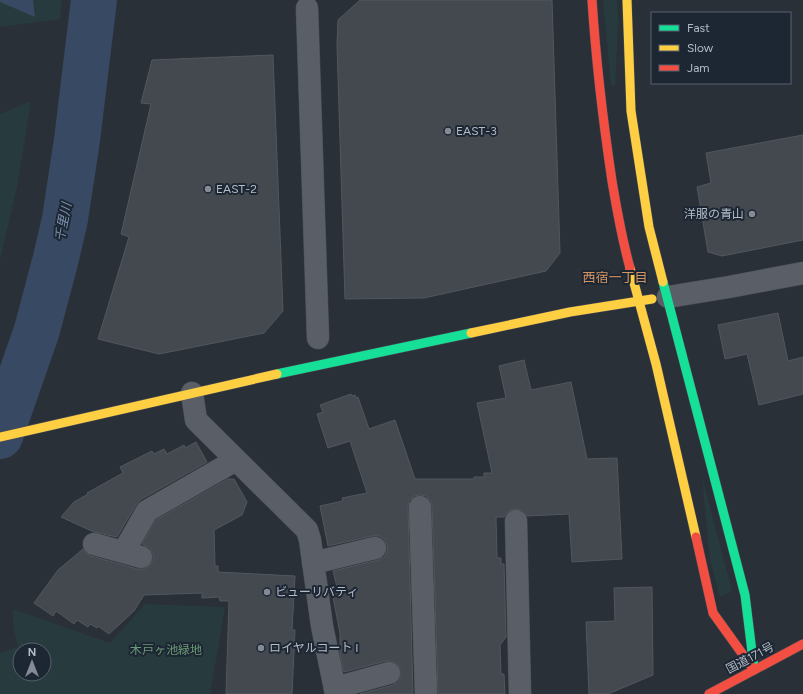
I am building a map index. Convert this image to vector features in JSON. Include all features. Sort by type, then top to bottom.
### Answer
[{"type":"main road","points":[[592,0],[596,57],[614,193],[622,240],[658,372],[713,613],[754,670]]},
{"type":"main road","points":[[627,0],[630,90],[636,147],[649,227],[745,596],[754,670]]},
{"type":"main road","points":[[0,437],[331,362],[570,312],[668,297]]},
{"type":"main road","name":"国道171号","points":[[709,694],[803,644]]},
{"type":"street","points":[[307,8],[318,338]]},
{"type":"street","points":[[668,297],[803,273]]},
{"type":"street","points":[[192,393],[196,420],[307,530],[314,562],[322,626],[336,691],[389,673]]},
{"type":"street","points":[[94,544],[133,554],[147,511],[236,460]]},
{"type":"street","points":[[420,507],[426,694]]},
{"type":"street","points":[[516,521],[520,694]]},
{"type":"street","points":[[314,562],[375,548]]},
{"type":"green space","points":[[0,0],[62,0],[60,19],[0,27]]},
{"type":"green space","points":[[603,0],[617,0],[618,24],[615,86],[611,85]]},
{"type":"green space","points":[[31,101],[17,187],[0,260],[0,114]]},
{"type":"green space","points":[[702,477],[732,591],[720,597],[710,560]]},
{"type":"green space","name":"木戸ヶ池緑地","points":[[145,604],[225,607],[210,694],[0,694],[0,653],[12,649],[12,682],[52,682],[52,642],[17,642],[13,626],[13,609],[110,643]]},
{"type":"water","points":[[0,0],[33,0],[35,17],[0,2]]},
{"type":"building","name":"EAST-3","points":[[360,0],[552,0],[560,253],[546,271],[424,298],[345,299],[337,44],[338,20]]},
{"type":"building","name":"EAST-2","points":[[273,55],[283,311],[264,333],[159,354],[98,339],[129,237],[121,234],[151,104],[141,103],[152,60]]},
{"type":"building","name":"洋服の青山","points":[[803,135],[803,240],[722,256],[708,252],[697,187],[711,183],[706,153]]},
{"type":"building","points":[[778,313],[788,361],[803,357],[803,394],[759,405],[747,354],[725,359],[718,325]]},
{"type":"building","points":[[524,360],[531,390],[571,382],[587,459],[617,458],[622,559],[572,562],[569,514],[527,516],[522,510],[515,509],[509,511],[504,517],[496,517],[497,558],[501,558],[501,564],[504,564],[506,637],[500,645],[501,674],[504,674],[505,694],[438,694],[432,507],[431,501],[426,496],[414,496],[409,501],[408,507],[413,694],[360,694],[393,685],[398,682],[401,676],[401,670],[397,664],[392,661],[386,661],[344,672],[340,654],[340,633],[332,592],[338,591],[333,571],[378,560],[384,557],[387,552],[387,545],[384,539],[379,536],[372,536],[328,546],[320,506],[343,501],[342,498],[367,493],[350,441],[328,448],[317,414],[323,412],[320,405],[351,394],[352,396],[355,395],[356,398],[358,397],[369,429],[395,420],[415,479],[474,479],[474,477],[484,477],[484,473],[492,473],[477,403],[506,398],[499,366]]},
{"type":"building","points":[[196,442],[207,462],[140,500],[117,537],[94,532],[61,517],[74,502],[123,473],[120,467],[152,451],[154,454],[164,449],[167,454],[184,445],[185,448]]},
{"type":"building","points":[[228,479],[234,479],[247,502],[242,515],[214,530],[215,566],[218,566],[218,572],[295,576],[292,630],[295,630],[292,694],[226,694],[229,601],[220,601],[219,597],[202,598],[202,593],[144,595],[134,611],[109,634],[98,626],[97,628],[90,624],[88,627],[77,620],[74,624],[56,611],[53,616],[34,603],[58,570],[83,549],[85,553],[91,556],[138,569],[144,569],[149,566],[153,560],[153,554],[150,548],[142,544],[156,520]]},
{"type":"building","points":[[652,587],[653,675],[608,694],[589,694],[586,622],[615,621],[614,588]]},
{"type":"waterway","name":"千里川","points":[[0,436],[37,330],[65,219],[77,140],[94,0]]},
{"type":"traffic: fast","points":[[663,282],[745,595],[754,668]]},
{"type":"traffic: fast","points":[[277,374],[471,333]]},
{"type":"traffic: slow","points":[[627,0],[631,111],[649,227],[663,282]]},
{"type":"traffic: slow","points":[[630,268],[656,364],[696,537]]},
{"type":"traffic: slow","points":[[471,333],[570,312],[652,299]]},
{"type":"traffic: slow","points":[[0,437],[277,374]]},
{"type":"traffic: jam","points":[[592,0],[598,68],[612,181],[630,268]]},
{"type":"traffic: jam","points":[[696,537],[713,613],[754,670]]},
{"type":"traffic: jam","points":[[709,694],[803,644]]},
{"type":"place","name":"EAST-3","points":[[448,131]]},
{"type":"place","name":"EAST-2","points":[[208,189]]},
{"type":"place","name":"洋服の青山","points":[[752,214]]},
{"type":"place","name":"ビューリバティ","points":[[267,592]]},
{"type":"place","name":"ロイヤルコート I","points":[[261,648]]},
{"type":"district","name":"西宿一丁目","points":[[615,277]]}]
